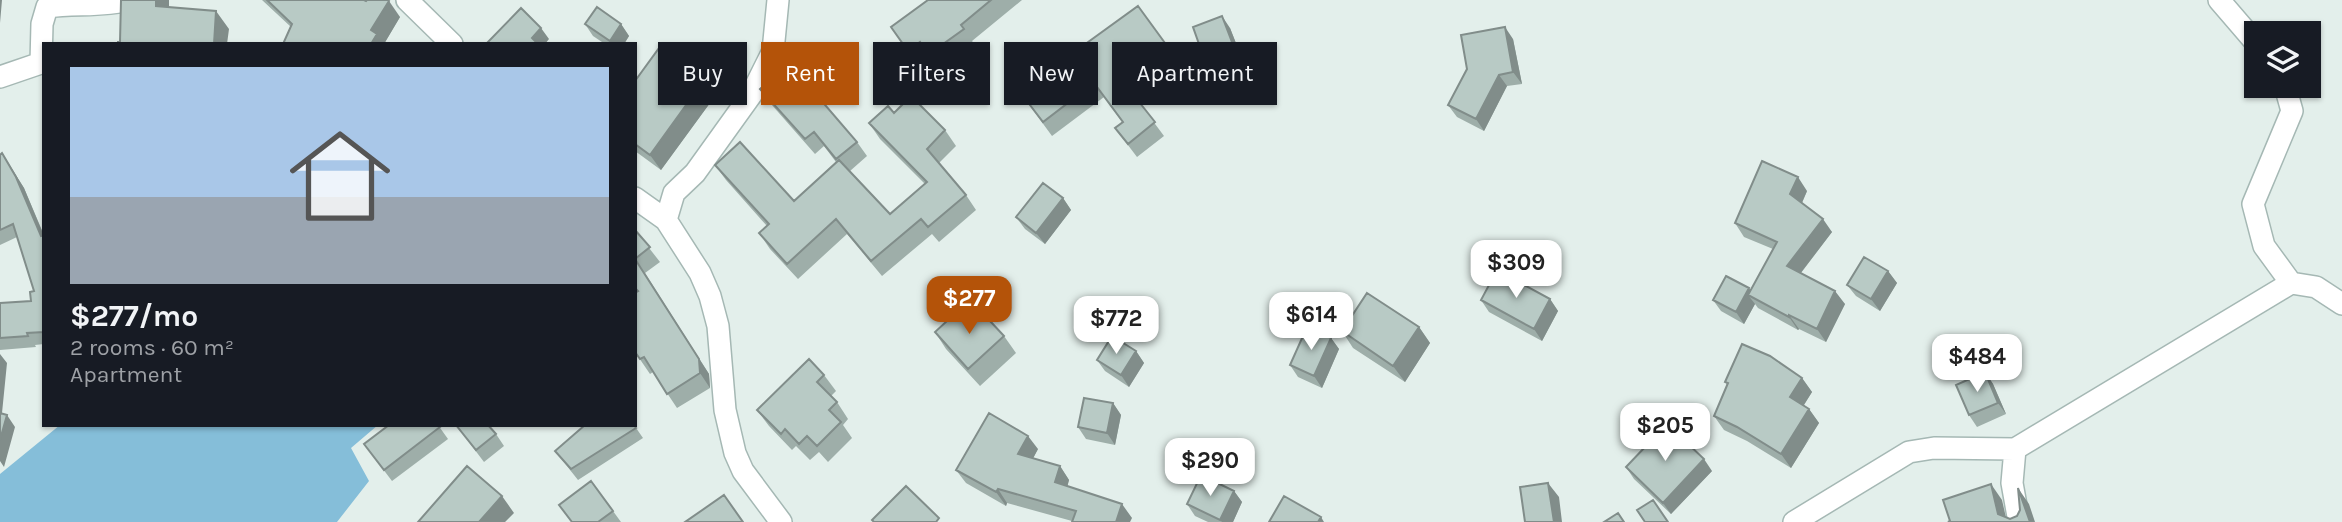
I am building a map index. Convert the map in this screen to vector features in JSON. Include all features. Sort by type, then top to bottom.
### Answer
[{"type":"street","points":[[0,77],[41,63],[42,24],[47,7],[68,4],[111,5],[129,0]]},
{"type":"street","points":[[407,0],[450,42]]},
{"type":"street","points":[[666,220],[674,193],[702,163],[751,95],[773,51],[778,0]]},
{"type":"street","points":[[2219,0],[2244,29]]},
{"type":"street","points":[[2288,98],[2292,111],[2253,204],[2264,246],[2291,283]]},
{"type":"street","points":[[637,199],[666,220],[700,274],[710,296],[718,326],[725,410],[735,453],[743,471],[781,522]]},
{"type":"street","points":[[1794,522],[1909,452],[1934,448],[2015,449],[2291,283],[2316,287],[2342,304]]},
{"type":"street","points":[[2015,449],[2012,483],[2019,522]]},
{"type":"water","points":[[58,427],[376,427],[351,448],[369,481],[337,522],[0,522],[0,474]]},
{"type":"building","points":[[121,0],[156,0],[156,6],[216,11],[214,42],[120,42]]},
{"type":"building","points":[[267,0],[389,1],[371,30],[377,34],[372,42],[284,42],[292,24]]},
{"type":"building","points":[[928,0],[991,0],[961,25],[964,29],[946,42],[902,42],[891,27]]},
{"type":"building","points":[[1138,6],[1164,42],[1112,42],[1112,105],[1142,105],[1155,122],[1128,144],[1115,128],[1123,122],[1098,88],[1098,42],[1088,42]]},
{"type":"building","points":[[597,7],[621,24],[610,41],[585,24]]},
{"type":"building","points":[[521,8],[541,28],[532,38],[536,42],[488,42]]},
{"type":"building","points":[[1222,16],[1232,42],[1198,42],[1193,27]]},
{"type":"building","points":[[1505,27],[1513,72],[1499,75],[1476,119],[1448,105],[1467,69],[1461,35]]},
{"type":"building","points":[[658,49],[658,105],[686,105],[650,155],[637,145],[637,78]]},
{"type":"building","points":[[774,105],[825,105],[857,142],[836,159],[814,132],[805,139]]},
{"type":"building","points":[[902,105],[920,105],[945,130],[927,149],[966,195],[928,227],[921,219],[871,261],[836,219],[787,264],[759,233],[769,224],[715,165],[740,142],[794,201],[839,160],[890,214],[927,182],[869,123],[888,106],[894,113]]},
{"type":"building","points":[[1030,105],[1065,105],[1043,122]]},
{"type":"building","points":[[2,153],[16,177],[42,236],[42,332],[27,333],[28,336],[0,338],[0,303],[31,301],[30,292],[34,291],[13,224],[0,230]]},
{"type":"building","points":[[1762,161],[1798,177],[1790,194],[1823,219],[1787,266],[1835,291],[1817,329],[1748,295],[1777,242],[1735,223]]},
{"type":"building","points":[[1043,183],[1063,198],[1036,233],[1016,217]]},
{"type":"building","points":[[637,232],[650,247],[637,257]]},
{"type":"building","points":[[1864,257],[1888,271],[1871,299],[1847,285]]},
{"type":"building","points":[[637,262],[699,359],[700,373],[667,394],[644,357],[640,359],[637,355]]},
{"type":"building","points":[[1497,270],[1550,299],[1534,329],[1481,300]]},
{"type":"building","points":[[1726,276],[1749,288],[1736,312],[1713,300]]},
{"type":"building","points":[[1367,293],[1419,327],[1393,366],[1342,331]]},
{"type":"building","points":[[976,306],[1004,336],[968,369],[935,332],[960,309],[966,316]]},
{"type":"building","points":[[1307,327],[1331,338],[1314,376],[1290,365]]},
{"type":"building","points":[[1112,336],[1136,351],[1121,375],[1097,360]]},
{"type":"building","points":[[1742,344],[1770,356],[1802,378],[1790,397],[1809,409],[1781,454],[1714,416]]},
{"type":"building","points":[[809,359],[824,375],[817,382],[837,402],[829,410],[841,422],[817,446],[807,436],[799,444],[785,429],[781,434],[757,410]]},
{"type":"building","points":[[1985,372],[1998,403],[1969,415],[1956,385]]},
{"type":"building","points":[[1084,398],[1113,403],[1107,433],[1078,427]]},
{"type":"building","points":[[0,413],[7,415],[0,440]]},
{"type":"building","points":[[989,413],[1028,436],[1018,454],[1060,466],[1055,482],[1122,504],[1116,522],[1072,522],[1076,511],[998,489],[996,492],[956,470]]},
{"type":"building","points":[[1667,424],[1704,459],[1663,503],[1626,467]]},
{"type":"building","points":[[386,427],[440,427],[384,470],[364,444]]},
{"type":"building","points":[[458,427],[490,427],[496,434],[476,450]]},
{"type":"building","points":[[583,427],[636,428],[571,469],[555,451]]},
{"type":"building","points":[[467,466],[502,496],[479,522],[418,522]]},
{"type":"building","points":[[1201,475],[1234,491],[1220,520],[1187,504]]},
{"type":"building","points":[[591,481],[613,511],[598,522],[572,522],[559,505]]},
{"type":"building","points":[[1548,483],[1554,522],[1525,522],[1520,487]]},
{"type":"building","points":[[1991,484],[1998,514],[2010,519],[2017,516],[2020,510],[2018,488],[2030,522],[1948,522],[1950,521],[1943,500]]},
{"type":"building","points":[[906,486],[939,518],[936,522],[874,522],[872,520]]},
{"type":"building","points":[[724,495],[743,522],[685,522]]},
{"type":"building","points":[[1284,496],[1321,517],[1318,522],[1269,522]]},
{"type":"building","points":[[1653,500],[1668,522],[1645,522],[1637,510]]},
{"type":"building","points":[[1618,513],[1624,522],[1604,522]]}]
